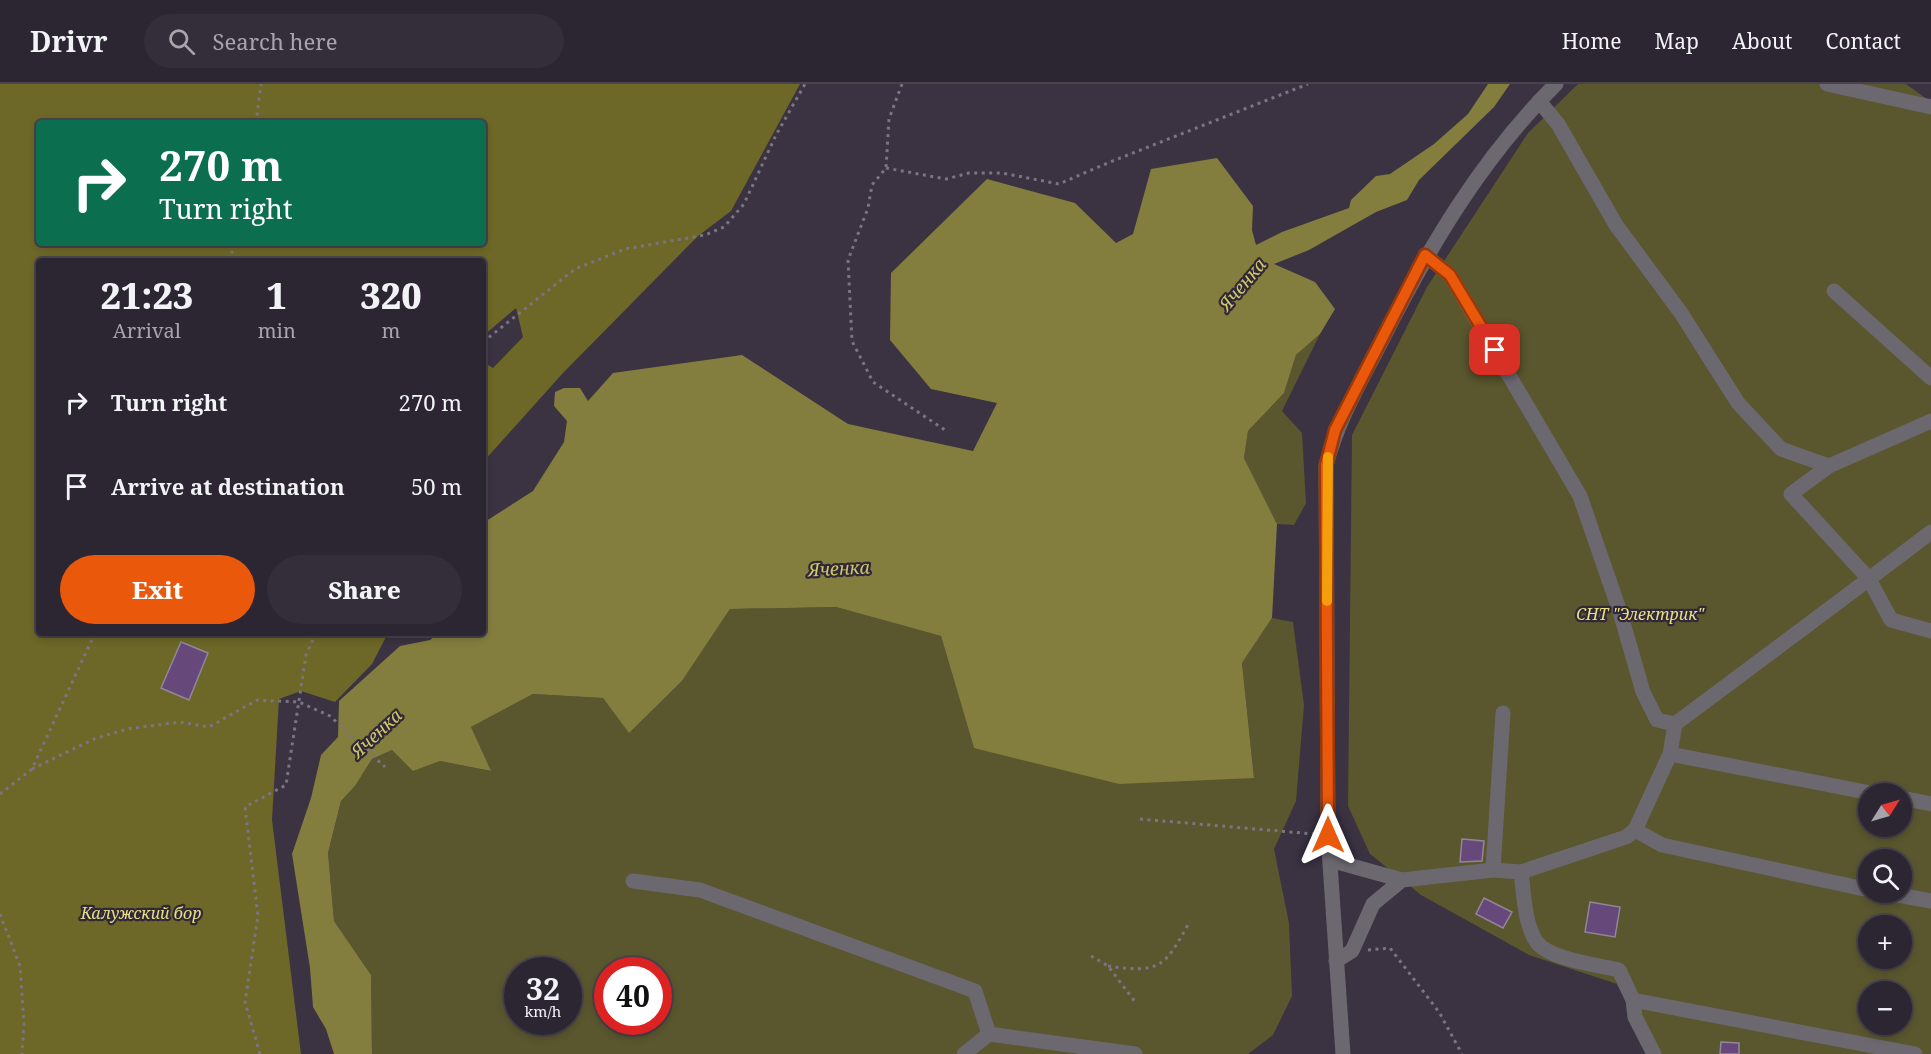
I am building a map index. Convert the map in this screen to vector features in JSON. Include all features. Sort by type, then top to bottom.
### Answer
[{"type":"street","points":[[1343,1054],[1328,835],[1326,465],[1335,430],[1425,255],[1465,195],[1539,101],[1556,84]]},
{"type":"street","points":[[1827,84],[1931,107]]},
{"type":"street","points":[[1539,101],[1558,124],[1616,225],[1681,313],[1738,403],[1781,449],[1829,466]]},
{"type":"street","points":[[1425,255],[1450,275],[1580,496],[1620,612],[1643,692],[1657,720],[1675,724]]},
{"type":"street","points":[[1834,291],[1931,378]]},
{"type":"street","points":[[1931,421],[1829,466],[1791,494],[1869,579],[1891,620],[1931,631]]},
{"type":"street","points":[[1330,860],[1402,880],[1492,870],[1521,872],[1626,837],[1635,830],[1670,754],[1675,724],[1931,532]]},
{"type":"street","points":[[1492,870],[1503,713]]},
{"type":"street","points":[[1670,754],[1858,791]]},
{"type":"street","points":[[1912,800],[1931,804]]},
{"type":"street","points":[[1635,830],[1662,845],[1858,888]]},
{"type":"street","points":[[1521,872],[1526,914],[1536,942],[1553,954],[1619,970],[1633,1000],[1635,1017],[1654,1054]]},
{"type":"street","points":[[633,880],[700,890],[975,991],[989,1034]]},
{"type":"street","points":[[1336,961],[1352,951],[1373,904],[1402,880]]},
{"type":"street","points":[[1912,898],[1931,901]]},
{"type":"street","points":[[1633,1000],[1915,1054]]},
{"type":"street","points":[[964,1054],[989,1034],[1135,1054]]},
{"type":"path","points":[[256,120],[261,84]]},
{"type":"path","points":[[486,340],[575,269],[625,249],[705,235],[724,227],[744,204],[776,135],[805,84]]},
{"type":"path","points":[[902,84],[889,119],[886,168],[872,185],[868,208],[848,260],[852,342],[873,382],[945,430]]},
{"type":"path","points":[[886,168],[946,179],[969,173],[1002,173],[1059,184],[1308,84]]},
{"type":"path","points":[[32,769],[93,636]]},
{"type":"path","points":[[260,1054],[245,1002],[258,916],[245,807],[286,785],[306,655],[315,636]]},
{"type":"path","points":[[0,794],[32,769],[94,739],[127,729],[180,722],[209,727],[257,700],[299,702],[330,716],[385,767]]},
{"type":"path","points":[[1140,819],[1328,835]]},
{"type":"path","points":[[0,914],[21,966],[24,1024],[22,1054]]},
{"type":"path","points":[[1091,956],[1108,966],[1141,971],[1169,958],[1190,921]]},
{"type":"path","points":[[1352,951],[1390,948],[1439,1012],[1462,1054]]},
{"type":"path","points":[[1108,966],[1136,1003]]},
{"type":"green space","name":"Калужский бор","points":[[0,84],[800,84],[731,211],[698,236],[563,373],[486,459],[486,364],[493,368],[523,337],[516,308],[486,333],[486,258],[36,258],[36,636],[386,636],[372,664],[335,702],[301,691],[279,699],[272,820],[301,1054],[0,1054]]},
{"type":"green space","name":"СНТ \"Электрик\"","points":[[1578,84],[1906,84],[1931,102],[1931,1054],[1655,1054],[1617,984],[1529,955],[1421,895],[1370,854],[1348,806],[1352,435],[1427,287],[1528,133]]},
{"type":"green space","points":[[1320,334],[1282,411],[1302,433],[1306,503],[1294,525],[1277,524],[1244,458],[1248,431],[1284,393],[1296,355]]},
{"type":"green space","points":[[836,607],[941,636],[974,748],[1254,778],[1242,663],[1272,618],[1293,622],[1304,705],[1296,801],[1274,849],[1289,923],[1292,996],[1273,1035],[1248,1054],[372,1054],[371,975],[334,921],[328,853],[341,801],[355,786],[372,759],[392,750],[413,770],[440,761],[490,771],[471,727],[533,694],[603,698],[629,732],[682,681],[730,609]]},
{"type":"water","name":"Яченка","points":[[1488,84],[1510,84],[1494,107],[1419,180],[1407,200],[1376,212],[1309,250],[1274,264],[1315,282],[1335,309],[1320,334],[1296,355],[1284,393],[1248,431],[1244,458],[1277,524],[1272,618],[1242,663],[1254,778],[1119,784],[974,748],[941,636],[836,607],[730,609],[682,681],[629,733],[603,698],[533,694],[471,727],[491,771],[440,761],[413,771],[392,750],[372,759],[355,786],[341,801],[328,853],[334,921],[371,975],[372,1054],[334,1054],[326,1029],[313,1007],[310,968],[292,854],[311,798],[321,755],[338,737],[339,701],[400,646],[430,640],[435,636],[486,636],[486,521],[533,491],[564,442],[567,421],[554,406],[555,392],[564,388],[580,388],[588,401],[613,373],[742,355],[848,424],[973,451],[997,403],[931,389],[890,340],[891,273],[987,179],[1075,203],[1116,243],[1133,234],[1151,169],[1217,158],[1253,206],[1252,230],[1256,245],[1282,232],[1349,208],[1351,200],[1376,176],[1390,174],[1434,144],[1468,114]]},
{"type":"building","points":[[181,642],[208,653],[189,700],[161,688]]},
{"type":"building","points":[[1462,839],[1484,841],[1482,861],[1460,862]]},
{"type":"building","points":[[1484,898],[1512,912],[1503,928],[1476,914]]},
{"type":"building","points":[[1590,902],[1620,907],[1615,937],[1585,932]]},
{"type":"building","points":[[1721,1042],[1739,1043],[1739,1054],[1720,1054]]},
{"type":"slow traffic","points":[[1327,601],[1326,465],[1328,457]]},
{"type":"route","points":[[1328,835],[1326,465],[1335,430],[1425,255],[1450,275],[1495,350]]}]
